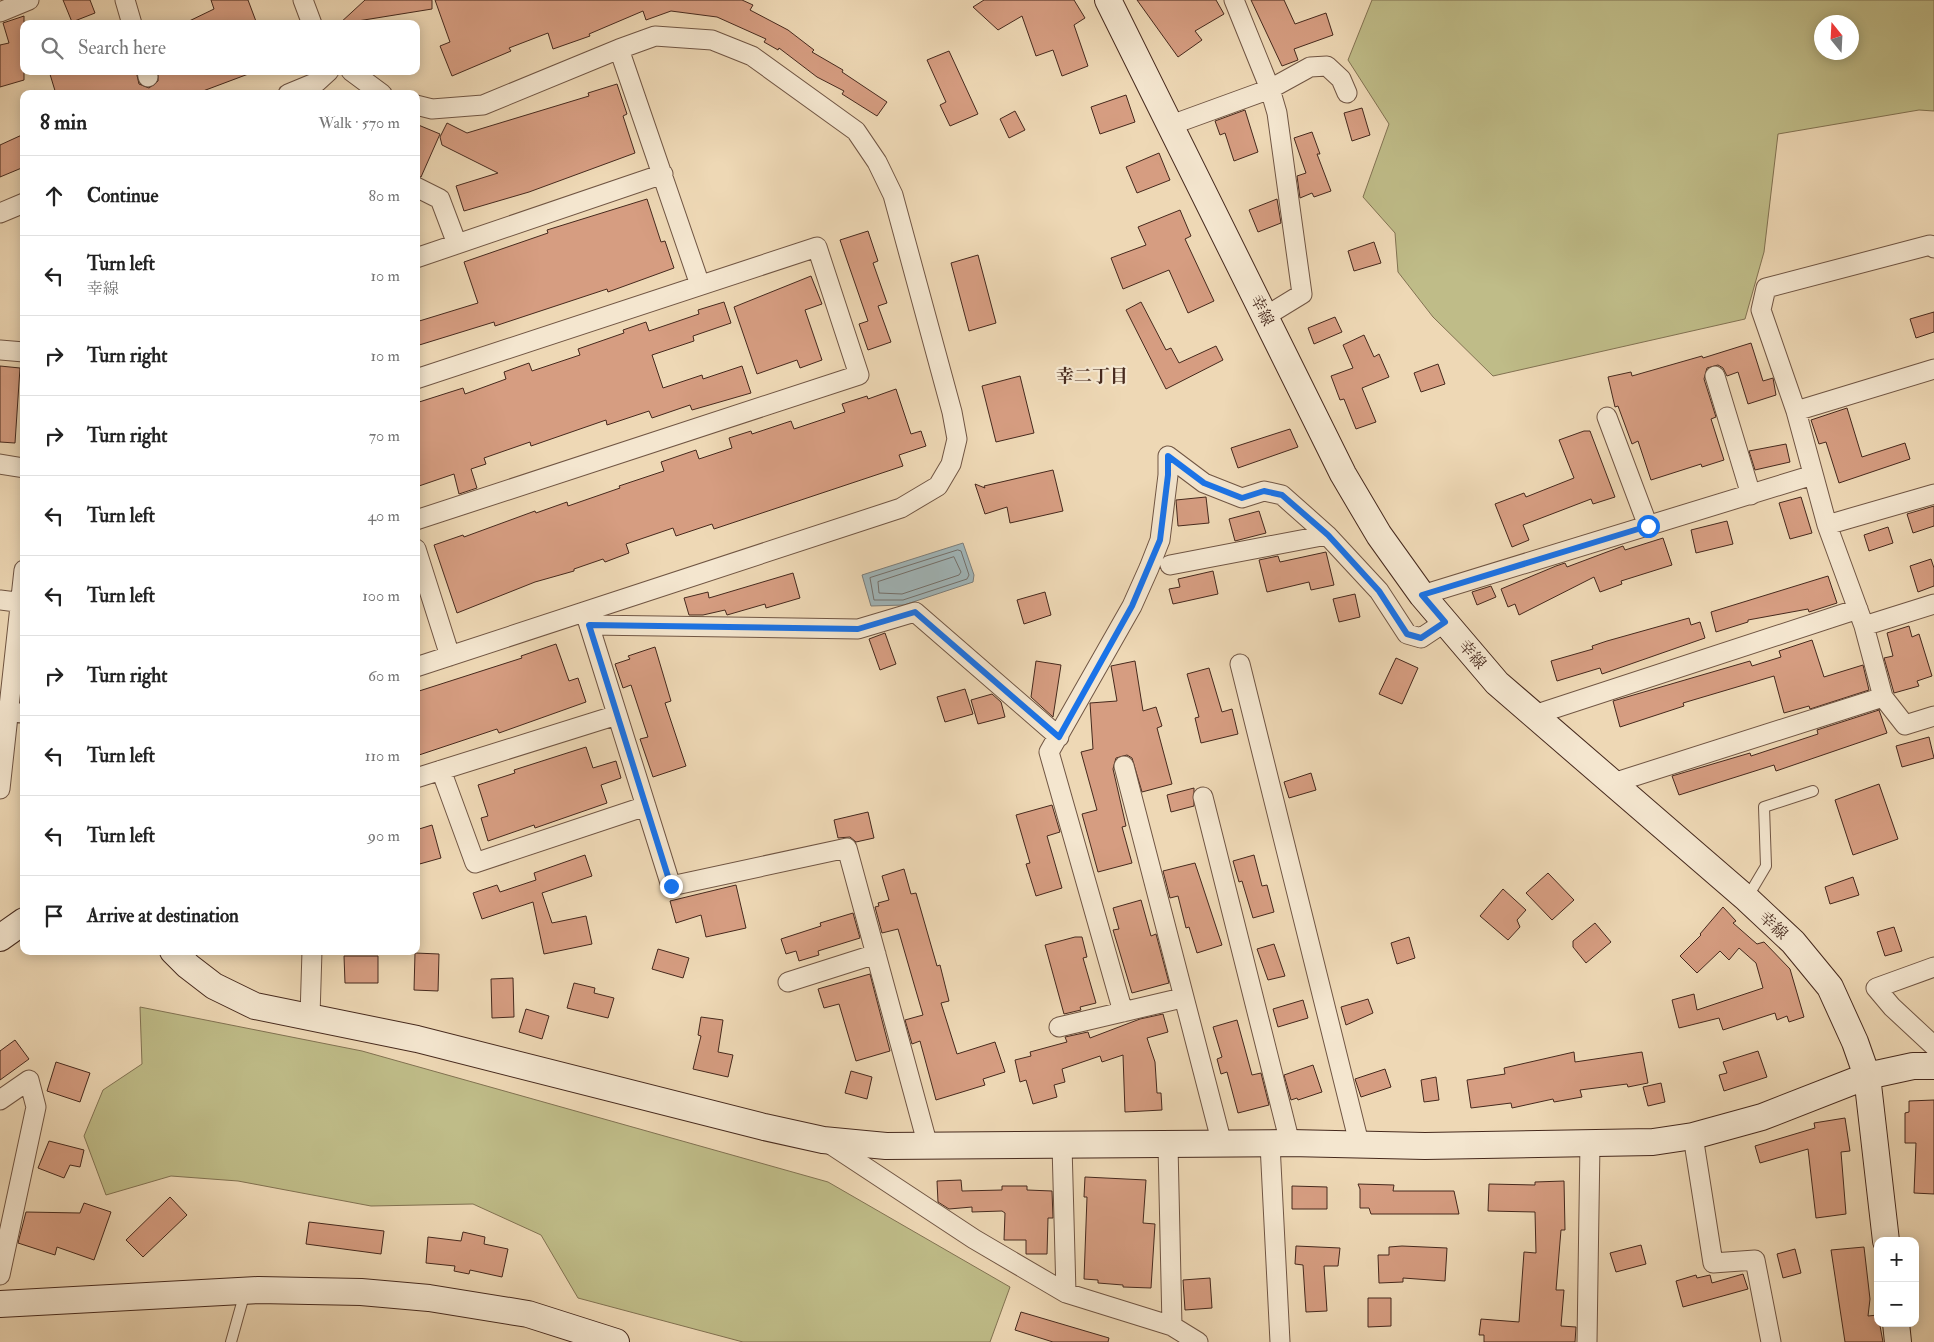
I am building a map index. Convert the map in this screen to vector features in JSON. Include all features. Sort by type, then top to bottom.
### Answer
[{"type":"street","points":[[0,12],[29,0]]},
{"type":"street","points":[[124,0],[131,20]]},
{"type":"street","points":[[303,0],[310,20]]},
{"type":"street","name":"幸線","points":[[1108,0],[1343,474],[1379,535],[1422,595],[1498,683],[1747,899],[1793,942],[1830,987],[1855,1042],[1867,1076],[1886,1237]]},
{"type":"street","points":[[1234,0],[1270,89],[1277,113],[1302,294],[1266,316]]},
{"type":"street","points":[[420,106],[432,109],[483,105],[655,36],[712,40],[752,56],[856,132],[877,162],[893,196],[952,412],[957,439],[950,464],[938,486],[901,508],[587,618],[450,656],[420,667]]},
{"type":"street","points":[[619,49],[700,285]]},
{"type":"street","points":[[1171,125],[1270,89],[1310,67],[1327,66],[1340,79],[1347,93]]},
{"type":"street","points":[[298,90],[317,82],[325,75]]},
{"type":"street","points":[[356,75],[377,90]]},
{"type":"street","points":[[420,257],[663,174]]},
{"type":"street","points":[[420,189],[440,199],[457,244]]},
{"type":"street","points":[[0,213],[20,205]]},
{"type":"street","points":[[1934,248],[1930,245],[1766,288],[1761,310],[1796,411],[1827,525],[1861,617],[1883,697],[1905,725],[1934,716]]},
{"type":"street","points":[[420,378],[817,247],[859,375],[420,519]]},
{"type":"street","points":[[0,350],[20,352]]},
{"type":"street","points":[[1796,411],[1934,369]]},
{"type":"street","points":[[1715,376],[1751,495]]},
{"type":"street","points":[[1607,416],[1648,526]]},
{"type":"street","points":[[1123,1012],[1049,752],[1132,606],[1160,540],[1168,475],[1168,456],[1204,483],[1242,498],[1264,491],[1282,495],[1328,535],[1379,591],[1407,634],[1421,638],[1445,622]]},
{"type":"street","points":[[0,464],[20,467]]},
{"type":"street","points":[[1422,595],[1813,475]]},
{"type":"street","points":[[1827,525],[1934,494]]},
{"type":"street","points":[[1170,565],[1328,535]]},
{"type":"street","points":[[420,562],[450,656]]},
{"type":"street","points":[[0,600],[20,603]]},
{"type":"street","points":[[1534,715],[1861,617],[1934,604]]},
{"type":"street","points":[[587,618],[858,629],[915,612],[1059,737]]},
{"type":"street","points":[[587,618],[671,886],[847,848],[928,1146]]},
{"type":"street","points":[[0,789],[20,628]]},
{"type":"street","points":[[1240,664],[1358,1143]]},
{"type":"street","points":[[1613,783],[1883,697]]},
{"type":"street","points":[[420,777],[617,715]]},
{"type":"street","points":[[1124,766],[1182,998],[1222,1144]]},
{"type":"street","points":[[441,770],[475,863],[646,806]]},
{"type":"street","points":[[1204,797],[1280,1143],[1280,1342]]},
{"type":"street","points":[[0,938],[20,924]]},
{"type":"street","points":[[788,982],[876,954]]},
{"type":"street","points":[[177,955],[214,986],[255,1006],[417,1039],[649,1099],[824,1140],[886,1146],[1358,1143],[1425,1146],[1653,1142],[1693,1136],[1762,1117],[1867,1076],[1913,1066],[1934,1066]]},
{"type":"street","points":[[310,1016],[312,955]]},
{"type":"street","points":[[1934,967],[1876,988],[1892,1007],[1934,1046]]},
{"type":"street","points":[[1059,1027],[1182,998]]},
{"type":"street","points":[[0,1100],[29,1080],[36,1107],[0,1275]]},
{"type":"street","points":[[1693,1136],[1713,1263],[1755,1260],[1771,1342]]},
{"type":"street","points":[[824,1140],[974,1239],[1066,1294],[1172,1326],[1198,1342]]},
{"type":"street","points":[[1587,1342],[1590,1143]]},
{"type":"street","points":[[1062,1145],[1066,1294]]},
{"type":"street","points":[[1168,1145],[1172,1326]]},
{"type":"street","points":[[0,1304],[245,1291],[310,1290],[429,1298],[528,1314],[616,1342]]},
{"type":"street","points":[[1896,1327],[1898,1342]]},
{"type":"lane","points":[[1747,899],[1766,866],[1764,807],[1813,792]]},
{"type":"lane","points":[[231,1342],[245,1291]]},
{"type":"shaded area","points":[[1372,0],[1934,0],[1934,111],[1919,110],[1778,134],[1764,252],[1745,319],[1493,376],[1433,317],[1398,272],[1395,233],[1363,197],[1389,124],[1348,60]]},
{"type":"shaded area","points":[[140,1007],[362,1051],[828,1182],[1010,1287],[990,1342],[743,1342],[578,1298],[541,1235],[473,1204],[371,1206],[238,1181],[171,1176],[106,1195],[84,1136],[103,1090],[142,1064]]},
{"type":"water","points":[[963,543],[974,575],[973,582],[904,605],[871,606],[862,575]]},
{"type":"building","points":[[63,0],[90,0],[95,13],[77,20],[71,20]]},
{"type":"building","points":[[211,0],[248,0],[256,20],[191,20],[214,9]]},
{"type":"building","points":[[365,0],[432,0],[432,9],[364,20],[343,20]]},
{"type":"building","points":[[435,0],[742,0],[753,5],[750,10],[788,30],[814,50],[812,52],[843,70],[842,72],[887,102],[877,116],[842,94],[844,91],[817,77],[779,48],[778,50],[764,42],[766,39],[717,17],[671,11],[646,20],[643,11],[589,34],[590,36],[553,49],[548,33],[509,48],[511,51],[452,76],[440,46],[450,42]]},
{"type":"building","points":[[984,0],[1074,0],[1085,18],[1074,25],[1088,66],[1062,76],[1053,50],[1036,56],[1022,16],[998,30],[973,7]]},
{"type":"building","points":[[1137,0],[1216,0],[1224,14],[1195,31],[1202,40],[1178,57]]},
{"type":"building","points":[[1251,0],[1284,0],[1295,24],[1326,13],[1333,35],[1294,49],[1298,60],[1282,66]]},
{"type":"building","points":[[24,16],[24,20],[20,20],[20,75],[24,75],[24,80],[0,87],[0,45],[9,43],[3,23]]},
{"type":"building","points":[[949,51],[978,114],[950,126],[940,105],[946,102],[927,60]]},
{"type":"building","points":[[50,75],[137,75],[139,84],[149,88],[158,81],[158,75],[246,75],[206,90],[55,90]]},
{"type":"building","points":[[617,84],[627,114],[623,116],[635,153],[529,192],[464,211],[456,186],[498,173],[442,145],[440,137],[447,123],[467,133],[589,96],[588,93]]},
{"type":"building","points":[[1126,95],[1135,122],[1100,134],[1091,107]]},
{"type":"building","points":[[1362,108],[1370,135],[1352,141],[1344,113]]},
{"type":"building","points":[[1245,110],[1258,152],[1234,161],[1225,133],[1220,135],[1215,121]]},
{"type":"building","points":[[1015,111],[1025,130],[1009,138],[1000,119]]},
{"type":"building","points":[[420,126],[440,134],[420,177]]},
{"type":"building","points":[[1312,132],[1320,154],[1317,154],[1331,191],[1314,197],[1312,193],[1300,198],[1297,176],[1306,173],[1294,138]]},
{"type":"building","points":[[20,136],[20,169],[0,177],[0,145]]},
{"type":"building","points":[[1159,153],[1170,180],[1137,193],[1126,167]]},
{"type":"building","points":[[647,199],[661,242],[665,241],[674,268],[608,292],[607,289],[495,326],[494,322],[420,345],[420,321],[478,303],[464,262],[548,233],[547,230]]},
{"type":"building","points":[[1277,199],[1281,223],[1258,232],[1249,210]]},
{"type":"building","points":[[1180,210],[1191,236],[1185,239],[1214,301],[1188,313],[1169,270],[1123,289],[1111,258],[1146,245],[1138,227]]},
{"type":"building","points":[[868,231],[878,261],[873,263],[887,303],[878,306],[891,342],[868,350],[859,324],[868,321],[840,240]]},
{"type":"building","points":[[1374,242],[1381,263],[1354,271],[1348,251]]},
{"type":"building","points":[[978,255],[996,323],[969,331],[951,263]]},
{"type":"building","points":[[811,276],[822,304],[805,310],[822,360],[800,368],[797,360],[757,374],[734,307]]},
{"type":"building","points":[[724,302],[731,323],[693,336],[694,341],[652,355],[663,388],[702,375],[703,379],[742,366],[751,393],[692,410],[690,405],[652,418],[649,411],[607,425],[606,420],[531,446],[530,442],[484,458],[486,464],[471,469],[477,488],[459,494],[454,474],[420,486],[420,402],[463,388],[465,394],[506,379],[504,372],[529,363],[532,371],[580,355],[578,349],[624,333],[623,330],[646,322],[649,331],[699,314],[698,310]]},
{"type":"building","points":[[1141,302],[1166,350],[1171,348],[1179,363],[1216,346],[1223,360],[1166,389],[1126,310]]},
{"type":"building","points":[[1934,312],[1934,332],[1916,338],[1910,319]]},
{"type":"building","points":[[1335,317],[1342,332],[1314,344],[1308,328]]},
{"type":"building","points":[[1364,335],[1374,357],[1379,354],[1389,377],[1362,388],[1376,422],[1356,429],[1344,399],[1340,400],[1331,376],[1353,368],[1343,345]]},
{"type":"building","points":[[1751,343],[1763,381],[1773,378],[1776,395],[1748,404],[1738,372],[1727,376],[1723,368],[1718,365],[1707,368],[1704,379],[1716,417],[1711,419],[1724,460],[1702,467],[1701,464],[1651,480],[1638,441],[1632,444],[1618,406],[1615,407],[1608,377],[1631,372],[1632,376],[1702,356],[1703,358]]},
{"type":"building","points":[[1438,364],[1445,384],[1421,392],[1414,373]]},
{"type":"building","points":[[0,366],[20,368],[15,443],[0,442]]},
{"type":"building","points":[[1020,376],[1034,433],[996,442],[982,386]]},
{"type":"building","points":[[896,389],[911,434],[921,431],[926,446],[899,455],[903,466],[714,529],[712,524],[676,536],[673,528],[626,544],[629,553],[605,562],[603,559],[574,569],[574,571],[535,582],[457,613],[434,545],[463,535],[464,537],[535,511],[536,513],[567,502],[568,506],[620,488],[619,486],[664,471],[661,462],[696,450],[699,459],[732,448],[729,438],[751,431],[752,434],[791,421],[794,429],[845,412],[842,404],[867,396],[868,399]]},
{"type":"building","points":[[1847,408],[1862,457],[1905,443],[1910,459],[1839,483],[1826,442],[1819,444],[1811,420]]},
{"type":"building","points":[[1290,429],[1298,447],[1238,468],[1231,448]]},
{"type":"building","points":[[1584,431],[1590,431],[1615,497],[1593,504],[1591,499],[1523,525],[1529,540],[1512,547],[1495,504],[1524,493],[1526,497],[1574,478],[1559,440]]},
{"type":"building","points":[[1786,444],[1790,462],[1755,470],[1749,451]]},
{"type":"building","points":[[1053,470],[1063,511],[1010,523],[1007,507],[985,514],[975,484],[985,488],[984,486]]},
{"type":"building","points":[[1206,497],[1209,523],[1178,526],[1176,500]]},
{"type":"building","points":[[1801,497],[1812,533],[1790,539],[1779,503]]},
{"type":"building","points":[[1934,506],[1934,526],[1913,533],[1907,514]]},
{"type":"building","points":[[1259,511],[1266,533],[1235,541],[1229,519]]},
{"type":"building","points":[[1727,521],[1733,544],[1696,553],[1691,530]]},
{"type":"building","points":[[1888,527],[1893,543],[1869,551],[1864,535]]},
{"type":"building","points":[[1663,538],[1672,565],[1621,581],[1622,584],[1600,592],[1594,577],[1519,615],[1515,604],[1508,607],[1501,589],[1565,563],[1567,567],[1623,546],[1625,550]]},
{"type":"building","points":[[1326,552],[1334,585],[1311,590],[1309,582],[1267,592],[1259,560],[1278,556],[1280,562]]},
{"type":"building","points":[[1931,559],[1934,568],[1934,586],[1918,592],[1910,566]]},
{"type":"building","points":[[1213,571],[1218,594],[1173,604],[1169,589],[1180,587],[1178,579]]},
{"type":"building","points":[[793,573],[800,598],[766,608],[765,604],[727,615],[725,610],[703,615],[689,615],[684,598],[708,592],[709,598]]},
{"type":"building","points":[[1828,576],[1837,603],[1809,612],[1808,609],[1748,620],[1748,622],[1716,632],[1711,612]]},
{"type":"building","points":[[1491,586],[1496,597],[1477,605],[1472,592]]},
{"type":"building","points":[[1045,592],[1051,615],[1024,624],[1017,600]]},
{"type":"building","points":[[1355,594],[1360,617],[1339,622],[1333,599]]},
{"type":"building","points":[[1689,618],[1691,625],[1700,622],[1705,638],[1602,674],[1600,668],[1557,681],[1551,661],[1593,649],[1592,646],[1607,641]]},
{"type":"building","points":[[1909,626],[1912,637],[1919,634],[1932,676],[1917,681],[1919,686],[1894,693],[1884,658],[1893,656],[1887,633]]},
{"type":"building","points":[[885,633],[896,664],[880,670],[869,639]]},
{"type":"building","points":[[1812,640],[1824,677],[1863,665],[1869,690],[1810,709],[1809,706],[1784,713],[1774,676],[1683,703],[1684,706],[1620,727],[1613,701],[1750,661],[1752,666],[1781,657],[1779,651]]},
{"type":"building","points":[[556,644],[569,681],[578,678],[586,702],[499,733],[497,729],[420,755],[420,691],[522,658],[521,656]]},
{"type":"building","points":[[655,647],[671,701],[665,703],[686,766],[653,777],[640,739],[648,737],[631,685],[623,688],[615,664],[630,659],[628,656]]},
{"type":"building","points":[[1396,658],[1418,668],[1402,704],[1379,694]]},
{"type":"building","points":[[1036,661],[1061,665],[1053,717],[1031,697]]},
{"type":"building","points":[[1135,661],[1143,711],[1156,707],[1162,726],[1157,728],[1172,784],[1142,792],[1132,758],[1127,755],[1116,758],[1113,769],[1126,826],[1122,827],[1132,863],[1098,872],[1082,814],[1097,810],[1081,752],[1093,749],[1090,703],[1117,701],[1111,666]]},
{"type":"building","points":[[1209,668],[1222,712],[1232,709],[1238,734],[1201,743],[1195,718],[1199,717],[1187,674]]},
{"type":"building","points":[[965,689],[973,714],[945,722],[937,697]]},
{"type":"building","points":[[992,694],[1001,702],[1005,717],[978,724],[971,700]]},
{"type":"building","points":[[1879,710],[1887,733],[1776,771],[1774,765],[1679,795],[1672,776],[1750,753],[1751,756],[1818,734],[1817,730]]},
{"type":"building","points":[[1929,737],[1934,758],[1902,767],[1896,746]]},
{"type":"building","points":[[586,747],[593,768],[616,761],[621,778],[601,785],[607,803],[535,828],[534,825],[488,841],[481,818],[488,816],[478,785],[515,773],[514,770]]},
{"type":"building","points":[[1311,773],[1316,790],[1289,798],[1284,782]]},
{"type":"building","points":[[1879,784],[1898,839],[1853,855],[1835,800]]},
{"type":"building","points":[[1194,788],[1194,806],[1171,812],[1167,795]]},
{"type":"building","points":[[1052,805],[1060,832],[1047,836],[1062,888],[1036,896],[1026,864],[1030,863],[1016,815]]},
{"type":"building","points":[[868,812],[874,838],[856,842],[850,837],[838,838],[834,820]]},
{"type":"building","points":[[432,825],[441,858],[420,864],[420,829]]},
{"type":"building","points":[[585,855],[592,876],[542,893],[552,923],[586,916],[592,944],[544,954],[533,902],[482,919],[473,893],[497,885],[500,892],[536,880],[534,873]]},
{"type":"building","points":[[1254,855],[1262,886],[1267,885],[1274,912],[1253,918],[1242,881],[1239,882],[1233,861]]},
{"type":"building","points":[[1195,863],[1222,945],[1197,953],[1189,927],[1186,928],[1178,896],[1170,898],[1163,871]]},
{"type":"building","points":[[904,869],[911,894],[916,893],[937,966],[940,965],[949,1001],[941,1003],[957,1054],[995,1042],[1005,1072],[983,1079],[985,1085],[936,1100],[920,1041],[912,1044],[905,1020],[923,1015],[898,929],[882,933],[875,907],[879,906],[878,903],[889,900],[882,876]]},
{"type":"building","points":[[1548,873],[1574,900],[1552,920],[1526,893]]},
{"type":"building","points":[[1853,877],[1859,895],[1830,904],[1825,887]]},
{"type":"building","points":[[736,885],[746,928],[706,937],[701,915],[676,923],[670,901]]},
{"type":"building","points":[[1503,889],[1526,910],[1517,920],[1520,927],[1508,940],[1480,916]]},
{"type":"building","points":[[1141,900],[1151,936],[1156,934],[1169,983],[1132,993],[1113,930],[1119,929],[1113,908]]},
{"type":"building","points":[[1723,907],[1736,921],[1733,923],[1757,944],[1764,942],[1790,969],[1804,1017],[1789,1022],[1787,1016],[1777,1020],[1775,1013],[1723,1030],[1719,1018],[1679,1028],[1672,1000],[1694,994],[1697,1010],[1763,988],[1756,963],[1739,948],[1729,960],[1720,951],[1697,973],[1680,956],[1701,935]]},
{"type":"building","points":[[853,913],[860,938],[818,951],[819,955],[799,961],[796,951],[786,954],[781,939],[821,926],[820,923]]},
{"type":"building","points":[[1595,923],[1611,942],[1586,963],[1573,947],[1573,941]]},
{"type":"building","points":[[1894,927],[1902,951],[1885,956],[1877,932]]},
{"type":"building","points":[[1082,937],[1087,957],[1083,958],[1096,1003],[1080,1007],[1081,1010],[1064,1014],[1045,945]]},
{"type":"building","points":[[1409,937],[1415,958],[1397,964],[1391,943]]},
{"type":"building","points":[[1274,944],[1285,976],[1268,980],[1257,949]]},
{"type":"building","points":[[658,949],[689,958],[683,978],[652,969]]},
{"type":"building","points":[[420,953],[439,954],[438,991],[414,990],[415,955],[420,955]]},
{"type":"building","points":[[344,956],[378,956],[378,983],[345,983]]},
{"type":"building","points":[[870,974],[890,1051],[856,1061],[839,1004],[824,1008],[818,989]]},
{"type":"building","points":[[513,978],[514,1017],[492,1018],[491,979]]},
{"type":"building","points":[[574,983],[595,988],[594,993],[614,998],[608,1018],[567,1008]]},
{"type":"building","points":[[1368,999],[1373,1013],[1346,1025],[1341,1007]]},
{"type":"building","points":[[1303,1000],[1308,1018],[1278,1027],[1273,1009]]},
{"type":"building","points":[[526,1009],[549,1016],[542,1039],[519,1032]]},
{"type":"building","points":[[1163,1014],[1168,1032],[1147,1038],[1155,1062],[1157,1093],[1161,1093],[1162,1110],[1125,1112],[1123,1055],[1102,1062],[1100,1056],[1062,1069],[1065,1082],[1054,1085],[1057,1097],[1033,1104],[1026,1080],[1020,1082],[1015,1060],[1031,1056],[1030,1052],[1067,1042],[1065,1037],[1088,1032],[1090,1038],[1140,1019]]},
{"type":"building","points":[[701,1017],[723,1020],[718,1052],[733,1055],[728,1077],[693,1069],[701,1036],[698,1035]]},
{"type":"building","points":[[1237,1020],[1252,1075],[1261,1073],[1269,1105],[1238,1113],[1227,1072],[1221,1074],[1217,1059],[1222,1057],[1213,1027]]},
{"type":"building","points":[[15,1040],[29,1059],[0,1080],[0,1051]]},
{"type":"building","points":[[1758,1051],[1767,1077],[1724,1091],[1719,1075],[1727,1073],[1723,1062]]},
{"type":"building","points":[[1574,1052],[1575,1062],[1642,1052],[1648,1083],[1628,1087],[1627,1084],[1580,1090],[1582,1097],[1554,1102],[1553,1099],[1512,1108],[1511,1103],[1471,1108],[1467,1080],[1505,1074],[1504,1068]]},
{"type":"building","points":[[56,1062],[90,1073],[80,1102],[47,1091]]},
{"type":"building","points":[[1313,1065],[1322,1092],[1298,1100],[1297,1098],[1291,1100],[1284,1075]]},
{"type":"building","points":[[1385,1069],[1391,1087],[1361,1097],[1355,1079]]},
{"type":"building","points":[[851,1071],[872,1077],[867,1099],[845,1093]]},
{"type":"building","points":[[1436,1077],[1439,1100],[1424,1102],[1421,1080]]},
{"type":"building","points":[[1661,1083],[1665,1102],[1648,1106],[1643,1087]]},
{"type":"building","points":[[1934,1100],[1934,1194],[1914,1193],[1916,1143],[1905,1143],[1905,1113],[1909,1112],[1909,1101]]},
{"type":"building","points":[[1845,1118],[1850,1151],[1841,1152],[1846,1214],[1816,1218],[1808,1149],[1760,1163],[1755,1146],[1815,1128],[1814,1123]]},
{"type":"building","points":[[49,1141],[84,1150],[80,1167],[70,1165],[64,1178],[38,1168]]},
{"type":"building","points":[[1085,1177],[1146,1180],[1143,1223],[1155,1224],[1151,1288],[1123,1287],[1123,1285],[1098,1283],[1098,1280],[1084,1279],[1087,1197],[1084,1197]]},
{"type":"building","points":[[961,1180],[962,1191],[1002,1190],[1002,1186],[1027,1186],[1027,1190],[1052,1191],[1053,1218],[1048,1218],[1047,1254],[1026,1254],[1026,1240],[1004,1240],[1005,1213],[1002,1211],[972,1212],[972,1207],[949,1209],[938,1202],[937,1181]]},
{"type":"building","points":[[1564,1181],[1565,1230],[1561,1230],[1556,1290],[1564,1290],[1561,1326],[1576,1327],[1575,1342],[1484,1342],[1484,1335],[1479,1335],[1481,1319],[1519,1322],[1524,1252],[1536,1253],[1535,1212],[1488,1211],[1489,1184],[1535,1185],[1535,1182]]},
{"type":"building","points":[[1358,1184],[1394,1185],[1393,1191],[1454,1191],[1459,1214],[1371,1214],[1369,1208],[1360,1208],[1360,1189]]},
{"type":"building","points":[[1292,1186],[1327,1187],[1327,1209],[1292,1209]]},
{"type":"building","points":[[170,1197],[187,1215],[143,1257],[126,1240]]},
{"type":"building","points":[[84,1203],[111,1212],[94,1260],[57,1247],[55,1255],[18,1243],[26,1212],[80,1213]]},
{"type":"building","points":[[309,1222],[384,1231],[381,1254],[306,1244]]},
{"type":"building","points":[[463,1232],[485,1237],[484,1244],[508,1249],[502,1277],[470,1270],[469,1274],[454,1271],[455,1266],[426,1263],[428,1237],[461,1241]]},
{"type":"building","points":[[1641,1245],[1646,1264],[1616,1272],[1610,1253]]},
{"type":"building","points":[[1296,1246],[1340,1248],[1338,1266],[1324,1266],[1327,1311],[1306,1312],[1303,1265],[1295,1264]]},
{"type":"building","points":[[1389,1247],[1447,1248],[1445,1281],[1403,1278],[1403,1282],[1379,1283],[1378,1255],[1389,1255]]},
{"type":"building","points":[[1864,1247],[1870,1299],[1868,1316],[1874,1315],[1874,1327],[1880,1327],[1883,1342],[1845,1342],[1831,1250]]},
{"type":"building","points":[[1795,1249],[1801,1273],[1783,1278],[1777,1254]]},
{"type":"building","points":[[1743,1274],[1748,1289],[1683,1307],[1676,1281],[1696,1275],[1697,1278],[1710,1275],[1712,1283]]},
{"type":"building","points":[[1210,1278],[1212,1308],[1185,1310],[1183,1280]]},
{"type":"building","points":[[1368,1298],[1391,1298],[1391,1326],[1368,1327]]},
{"type":"building","points":[[1021,1312],[1109,1338],[1108,1342],[1053,1342],[1015,1330]]},
{"type":"district","name":"幸二丁目","points":[[1092,376]]},
{"type":"route","points":[[671,886],[589,625],[858,629],[915,612],[1059,737],[1132,606],[1160,540],[1168,475],[1168,456],[1204,483],[1242,498],[1264,491],[1282,495],[1328,535],[1379,591],[1407,634],[1421,638],[1445,622],[1422,595],[1648,526]]}]
